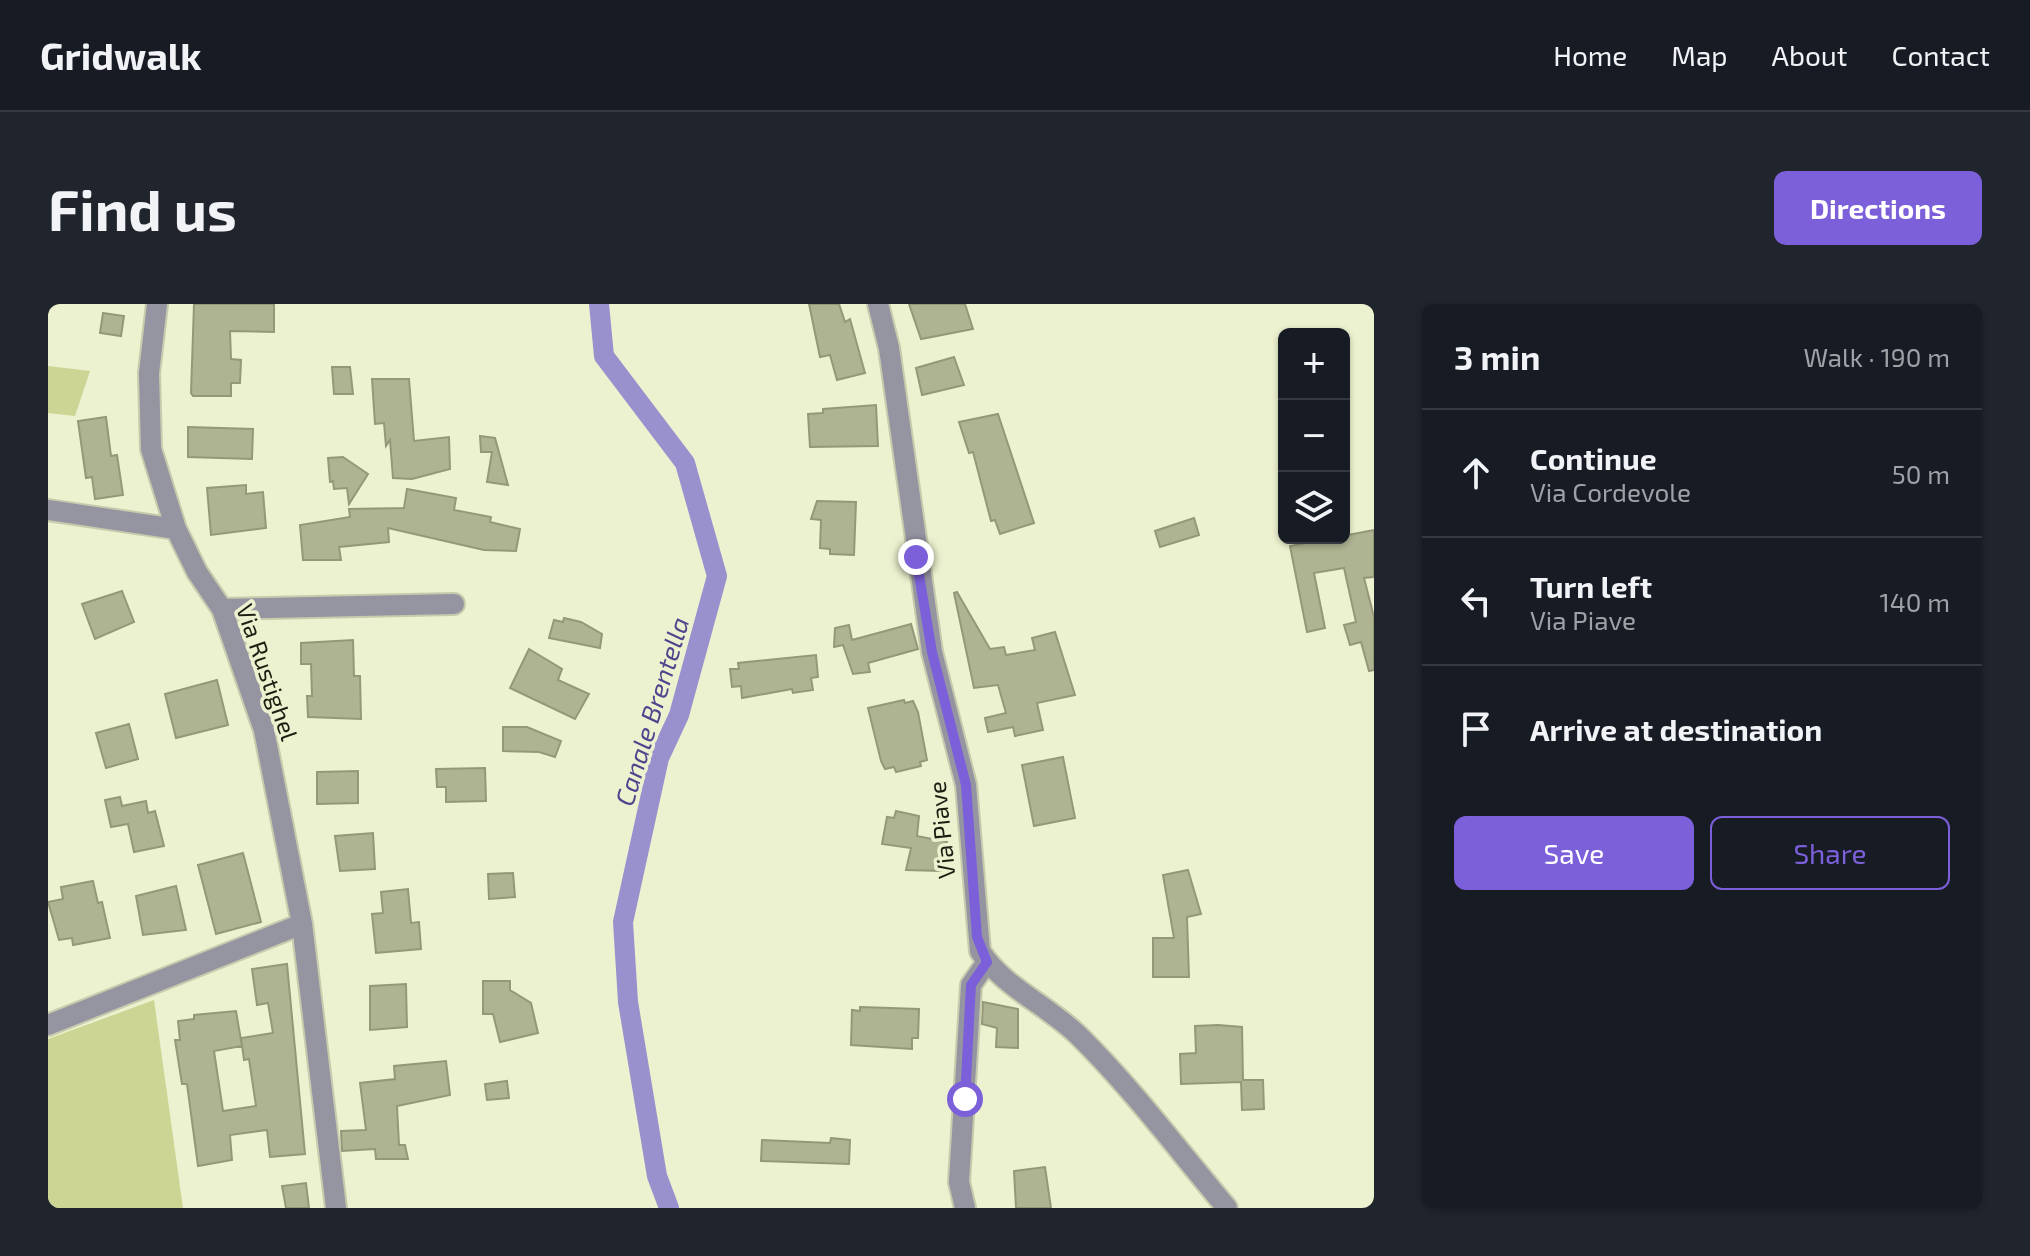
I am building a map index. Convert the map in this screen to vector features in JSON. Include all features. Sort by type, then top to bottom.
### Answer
[{"type":"street","name":"Via Rustighel","points":[[157,304],[149,373],[151,449],[176,529],[197,572],[222,609],[264,730],[302,924],[336,1208]]},
{"type":"street","name":"Via Piave","points":[[878,304],[889,348],[932,652],[966,785],[977,937],[987,962]]},
{"type":"street","points":[[48,510],[176,529]]},
{"type":"street","points":[[222,609],[454,604]]},
{"type":"street","points":[[48,1025],[302,924]]},
{"type":"street","points":[[965,1208],[959,1182],[971,985],[987,962],[1075,1032],[1227,1208]]},
{"type":"green space","points":[[48,366],[90,371],[75,416],[48,413]]},
{"type":"green space","points":[[154,1000],[183,1208],[48,1208],[48,1039]]},
{"type":"building","points":[[194,304],[274,304],[274,332],[230,331],[231,359],[241,360],[240,383],[231,383],[231,396],[193,396],[191,393]]},
{"type":"building","points":[[809,304],[839,304],[845,322],[850,319],[865,373],[837,380],[830,355],[820,357]]},
{"type":"building","points":[[909,304],[965,304],[973,329],[921,339]]},
{"type":"building","points":[[103,313],[124,316],[121,336],[100,333]]},
{"type":"building","points":[[954,357],[964,385],[922,395],[916,368]]},
{"type":"building","points":[[332,367],[350,367],[353,394],[334,394]]},
{"type":"building","points":[[372,379],[409,379],[414,441],[449,437],[450,469],[412,479],[393,478],[390,440],[386,446],[384,423],[375,424]]},
{"type":"building","points":[[876,405],[878,446],[810,447],[808,414],[823,413],[823,409]]},
{"type":"building","points":[[998,414],[1034,523],[1000,534],[995,520],[991,521],[973,452],[969,453],[959,422]]},
{"type":"building","points":[[106,417],[111,456],[117,455],[123,495],[95,499],[92,477],[86,478],[78,421]]},
{"type":"building","points":[[188,427],[253,429],[252,459],[188,457]]},
{"type":"building","points":[[480,436],[495,438],[508,485],[487,482],[492,452],[481,452]]},
{"type":"building","points":[[343,457],[368,474],[349,504],[347,488],[334,489],[333,481],[330,482],[328,458]]},
{"type":"building","points":[[246,485],[246,494],[263,492],[266,528],[211,535],[207,488]]},
{"type":"building","points":[[407,489],[456,498],[454,510],[491,517],[490,522],[520,529],[516,551],[484,550],[388,528],[389,542],[339,547],[341,560],[303,560],[300,525],[350,517],[349,509],[404,508]]},
{"type":"building","points":[[817,501],[856,502],[854,555],[830,554],[830,549],[820,548],[821,520],[811,519]]},
{"type":"building","points":[[1194,518],[1199,535],[1160,547],[1155,531]]},
{"type":"building","points":[[1374,530],[1374,577],[1364,578],[1374,617],[1374,670],[1369,671],[1361,642],[1350,645],[1344,625],[1356,622],[1344,568],[1314,573],[1325,628],[1307,632],[1290,546],[1350,544],[1350,535]]},
{"type":"building","points":[[122,591],[134,622],[95,639],[82,604]]},
{"type":"building","points":[[957,592],[990,649],[1004,647],[1006,655],[1035,650],[1032,638],[1055,632],[1075,695],[1037,703],[1043,730],[1015,736],[1013,727],[988,732],[985,718],[1006,713],[998,685],[974,688],[954,593]]},
{"type":"building","points":[[564,618],[581,622],[602,634],[600,648],[549,638],[554,620],[563,622]]},
{"type":"building","points":[[911,624],[918,649],[868,663],[870,672],[853,674],[843,645],[834,647],[835,628],[849,625],[852,640]]},
{"type":"building","points":[[353,640],[354,676],[360,676],[361,719],[308,717],[307,696],[312,696],[311,664],[301,664],[301,643]]},
{"type":"building","points":[[529,649],[562,669],[558,680],[589,694],[575,719],[510,688]]},
{"type":"building","points":[[816,655],[818,677],[811,678],[813,690],[793,693],[792,689],[742,698],[741,686],[732,687],[730,669],[739,669],[738,663]]},
{"type":"building","points":[[217,680],[228,725],[176,738],[165,694]]},
{"type":"building","points":[[904,700],[905,703],[913,701],[918,712],[927,760],[920,762],[921,766],[896,772],[894,767],[885,769],[881,761],[868,708]]},
{"type":"building","points":[[129,724],[138,759],[106,768],[96,733]]},
{"type":"building","points":[[503,727],[527,727],[561,741],[555,757],[539,752],[503,751]]},
{"type":"building","points":[[1063,757],[1075,818],[1034,826],[1022,765]]},
{"type":"building","points":[[485,768],[486,801],[446,802],[446,787],[437,787],[436,769]]},
{"type":"building","points":[[358,771],[358,803],[317,804],[317,772]]},
{"type":"building","points":[[120,797],[122,806],[146,801],[148,813],[155,811],[164,846],[134,852],[128,824],[111,827],[105,800]]},
{"type":"building","points":[[896,811],[919,816],[917,836],[947,842],[941,871],[906,870],[911,848],[882,844],[887,817],[894,818]]},
{"type":"building","points":[[373,833],[375,869],[340,871],[335,836]]},
{"type":"building","points":[[243,853],[261,922],[216,934],[198,865]]},
{"type":"building","points":[[1188,870],[1201,914],[1187,917],[1189,977],[1153,977],[1153,938],[1174,938],[1163,875]]},
{"type":"building","points":[[513,873],[515,897],[489,899],[488,874]]},
{"type":"building","points":[[93,881],[98,903],[102,902],[110,938],[73,945],[72,938],[59,940],[48,902],[63,899],[61,887]]},
{"type":"building","points":[[176,886],[186,930],[143,935],[136,896]]},
{"type":"building","points":[[408,889],[411,923],[419,922],[421,949],[376,953],[372,914],[383,913],[381,892]]},
{"type":"building","points":[[287,964],[305,1154],[270,1157],[267,1130],[230,1135],[232,1160],[198,1166],[187,1084],[182,1084],[175,1040],[180,1040],[178,1021],[194,1019],[194,1015],[236,1011],[242,1046],[214,1051],[223,1111],[256,1106],[249,1059],[244,1060],[241,1038],[273,1033],[268,1003],[257,1005],[252,969]]},
{"type":"building","points":[[483,981],[510,981],[510,990],[531,1003],[538,1033],[500,1042],[493,1014],[483,1014]]},
{"type":"building","points":[[406,984],[407,1027],[370,1030],[370,986]]},
{"type":"building","points":[[983,1002],[1018,1009],[1018,1048],[996,1047],[997,1028],[982,1024]]},
{"type":"building","points":[[860,1007],[919,1009],[918,1038],[912,1038],[912,1049],[851,1045],[852,1010],[860,1011]]},
{"type":"building","points":[[1195,1026],[1242,1027],[1243,1080],[1263,1080],[1264,1109],[1242,1110],[1241,1082],[1181,1084],[1180,1054],[1196,1053]]},
{"type":"building","points":[[446,1061],[450,1095],[397,1106],[399,1145],[405,1145],[408,1159],[376,1159],[375,1149],[342,1151],[341,1131],[366,1130],[360,1083],[395,1079],[394,1066]]},
{"type":"building","points":[[507,1081],[509,1098],[487,1100],[485,1084]]},
{"type":"building","points":[[831,1138],[850,1140],[849,1164],[761,1161],[762,1140],[830,1143]]},
{"type":"building","points":[[1045,1167],[1051,1208],[1016,1208],[1014,1171]]},
{"type":"building","points":[[306,1183],[309,1208],[286,1208],[282,1186]]},
{"type":"waterway","name":"Canale Brentella","points":[[599,304],[604,356],[685,463],[717,576],[679,715],[659,758],[623,922],[628,1002],[657,1176],[669,1208]]},
{"type":"route","points":[[916,557],[932,652],[966,785],[977,937],[980,951],[987,962],[971,985],[965,1099]]}]
